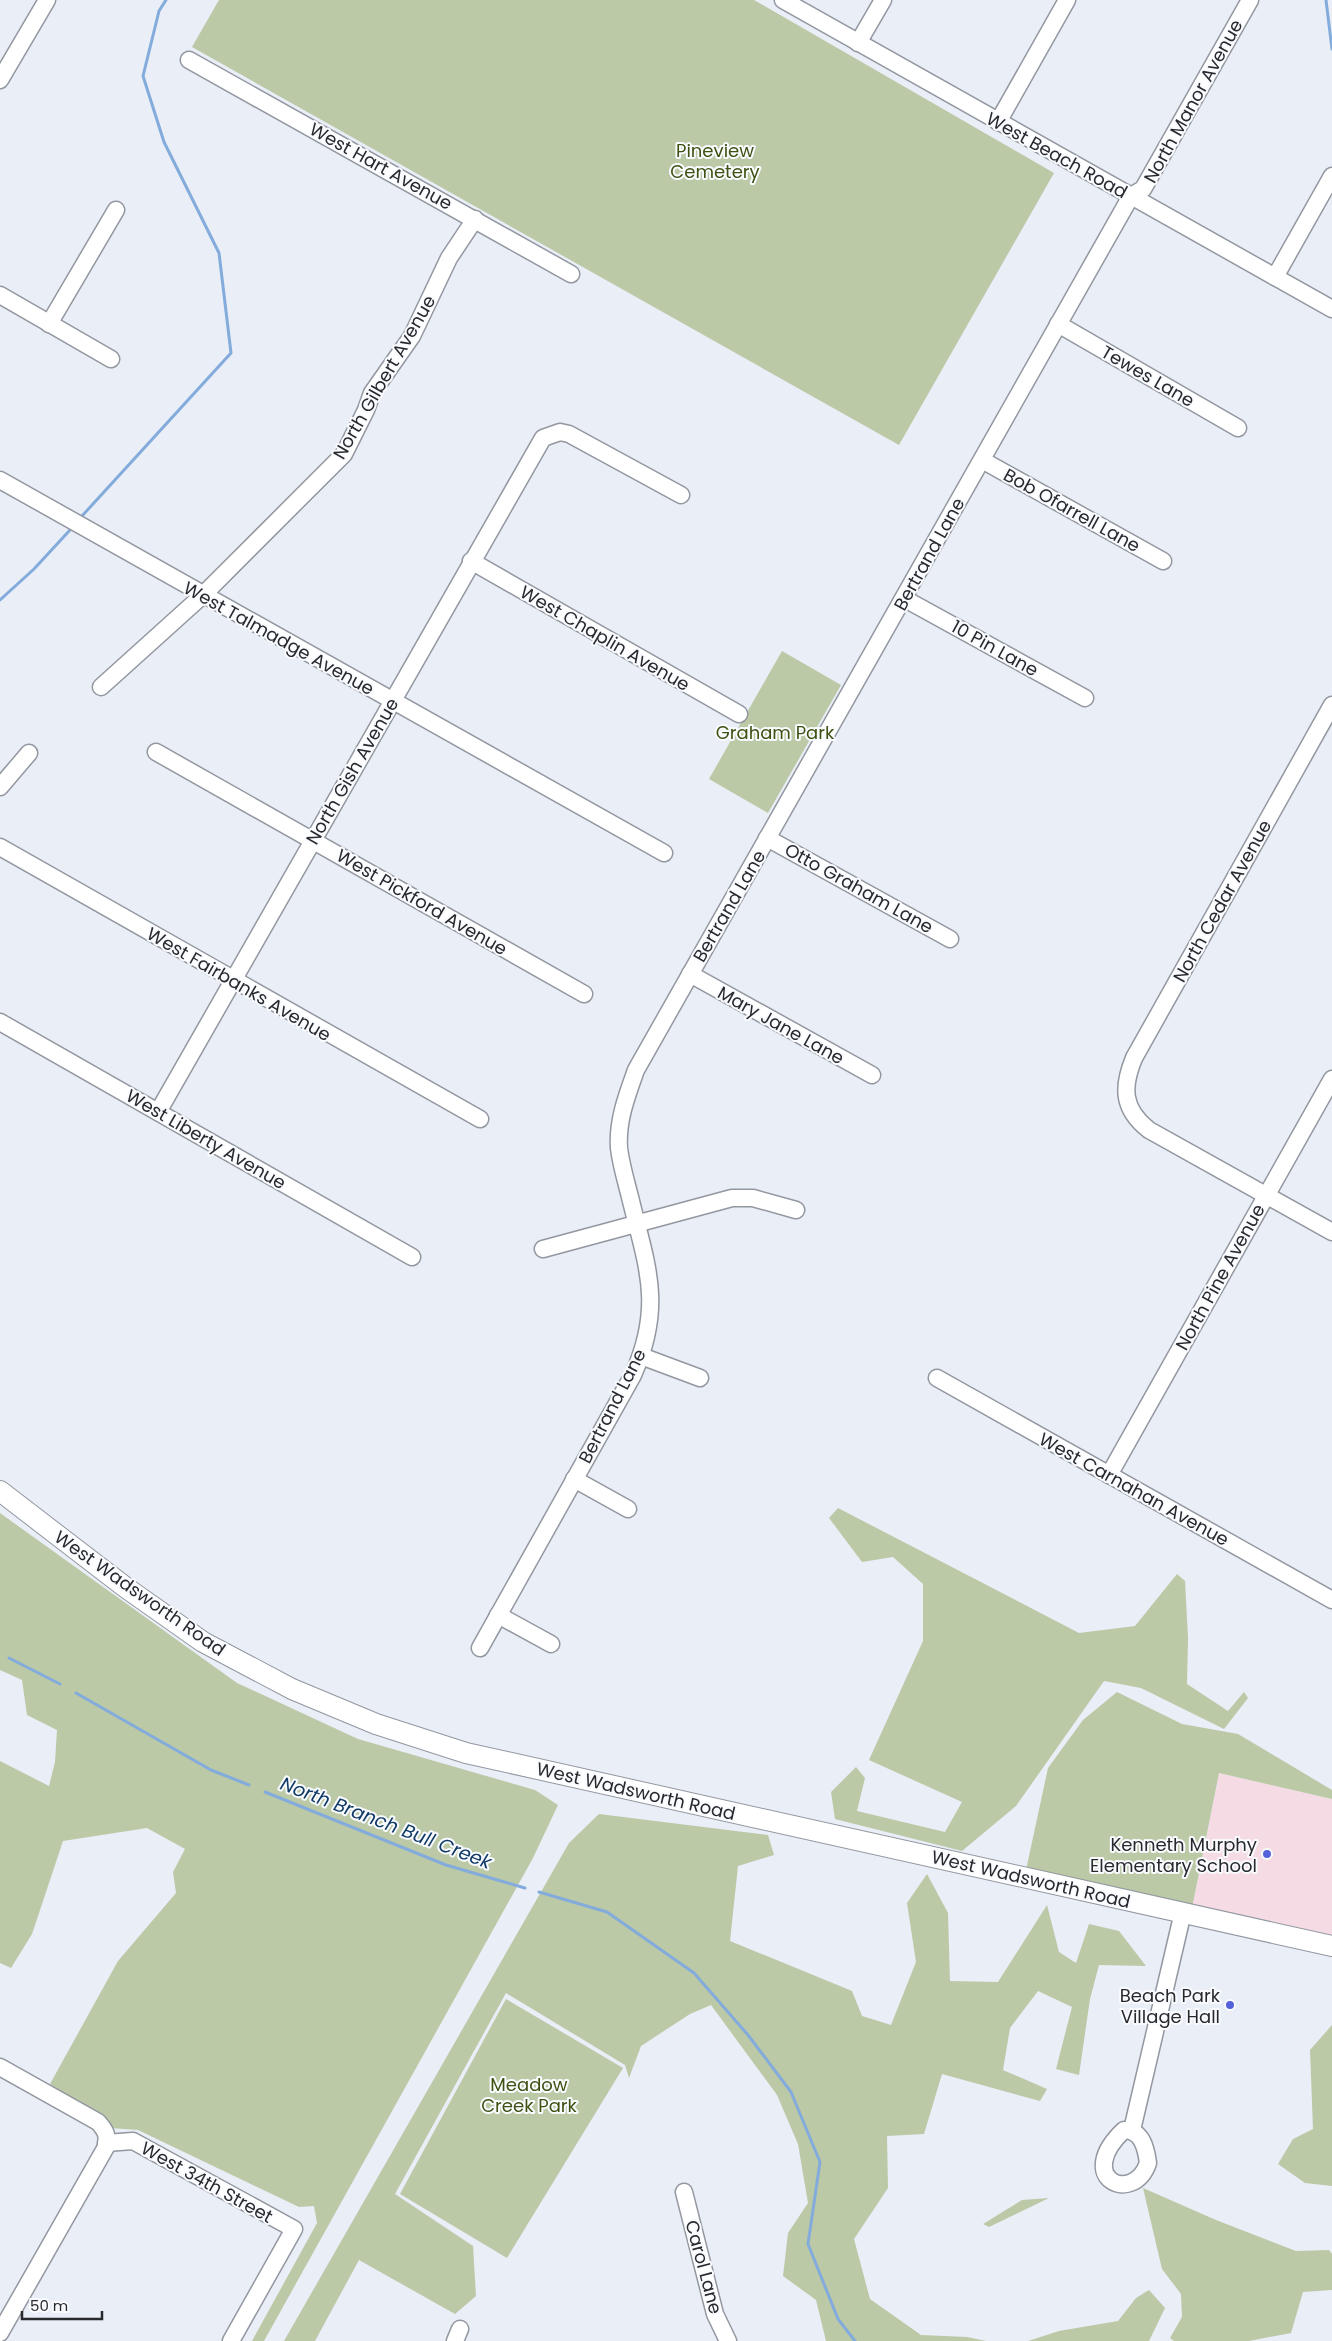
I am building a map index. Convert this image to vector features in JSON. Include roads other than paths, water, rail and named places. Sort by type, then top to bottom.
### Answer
[{"type":"main road","name":"West Wadsworth Road","points":[[0,1491],[125,1587],[203,1642],[292,1689],[376,1724],[466,1752],[1332,1946]]},
{"type":"street","points":[[0,80],[47,0]]},
{"type":"street","name":"West Beach Road","points":[[783,0],[1332,310]]},
{"type":"street","points":[[858,43],[882,0]]},
{"type":"street","points":[[998,122],[1067,0]]},
{"type":"street","name":"North Manor Avenue","points":[[1131,196],[1143,189],[1250,0]]},
{"type":"street","name":"West Hart Avenue","points":[[190,60],[571,274]]},
{"type":"street","points":[[1275,277],[1332,176]]},
{"type":"street","name":"Bertrand Lane","points":[[480,1648],[641,1356],[651,1314],[646,1257],[636,1223],[619,1148],[619,1128],[624,1103],[636,1070],[905,599],[1131,196]]},
{"type":"street","points":[[49,324],[116,210]]},
{"type":"street","name":"North Gilbert Avenue","points":[[101,687],[203,595],[344,454],[366,410],[372,393],[412,336],[449,258],[475,219]]},
{"type":"street","points":[[0,296],[111,360]]},
{"type":"street","name":"Tewes Lane","points":[[1058,324],[1238,428]]},
{"type":"street","name":"North Gish Avenue","points":[[158,1112],[534,450],[543,438],[560,432],[569,434],[681,496]]},
{"type":"street","name":"Bob Ofarrell Lane","points":[[982,460],[1163,561]]},
{"type":"street","name":"West Talmadge Avenue","points":[[0,480],[664,853]]},
{"type":"street","name":"West Chaplin Avenue","points":[[471,562],[740,714]]},
{"type":"street","name":"10 Pin Lane","points":[[905,599],[1085,698]]},
{"type":"street","name":"North Cedar Avenue","points":[[1266,1196],[1149,1130],[1139,1122],[1128,1100],[1125,1080],[1134,1058],[1332,705]]},
{"type":"street","name":"West Pickford Avenue","points":[[156,752],[584,994]]},
{"type":"street","points":[[0,787],[29,753]]},
{"type":"street","name":"Otto Graham Lane","points":[[767,838],[950,939]]},
{"type":"street","name":"West Fairbanks Avenue","points":[[0,846],[233,981],[480,1119]]},
{"type":"street","name":"Mary Jane Lane","points":[[690,974],[872,1075]]},
{"type":"street","name":"West Liberty Avenue","points":[[0,1022],[412,1257]]},
{"type":"street","name":"North Pine Avenue","points":[[1109,1475],[1332,1079]]},
{"type":"street","points":[[1266,1196],[1332,1232]]},
{"type":"street","points":[[543,1249],[732,1198],[753,1198],[796,1210]]},
{"type":"street","points":[[641,1356],[700,1378]]},
{"type":"street","name":"West Carnahan Avenue","points":[[937,1378],[1332,1600]]},
{"type":"street","points":[[574,1479],[628,1509]]},
{"type":"street","points":[[498,1615],[551,1644]]},
{"type":"street","points":[[1132,2130],[1182,1912]]},
{"type":"street","points":[[0,2067],[98,2122],[106,2130],[106,2144],[0,2333]]},
{"type":"street","name":"West 34th Street","points":[[106,2144],[133,2141],[294,2229],[231,2341]]},
{"type":"street","name":"Carol Lane","points":[[684,2192],[715,2314],[728,2341]]},
{"type":"waterway","points":[[82,516],[231,353],[219,253],[164,142],[143,76],[159,11],[166,0]]},
{"type":"waterway","points":[[1326,0],[1332,49]]},
{"type":"waterway","points":[[0,600],[34,569],[70,530]]},
{"type":"waterway","name":"North Branch Bull Creek","points":[[9,1658],[60,1684]]},
{"type":"waterway","name":"North Branch Bull Creek","points":[[76,1693],[211,1770],[249,1785]]},
{"type":"waterway","name":"North Branch Bull Creek","points":[[265,1792],[446,1865],[525,1888]]},
{"type":"waterway","name":"North Branch Bull Creek","points":[[539,1892],[607,1912],[694,1973],[748,2035],[791,2092],[820,2162],[808,2244],[838,2319],[855,2341]]},
{"type":"place","name":"Kenneth Murphy Elementary School","points":[[1267,1854]]},
{"type":"place","name":"Beach Park Village Hall","points":[[1230,2005]]},
{"type":"park label","name":"Pineview Cemetery","points":[[715,160]]},
{"type":"park label","name":"Graham Park","points":[[775,732]]},
{"type":"park label","name":"Meadow Creek Park","points":[[529,2094]]}]
